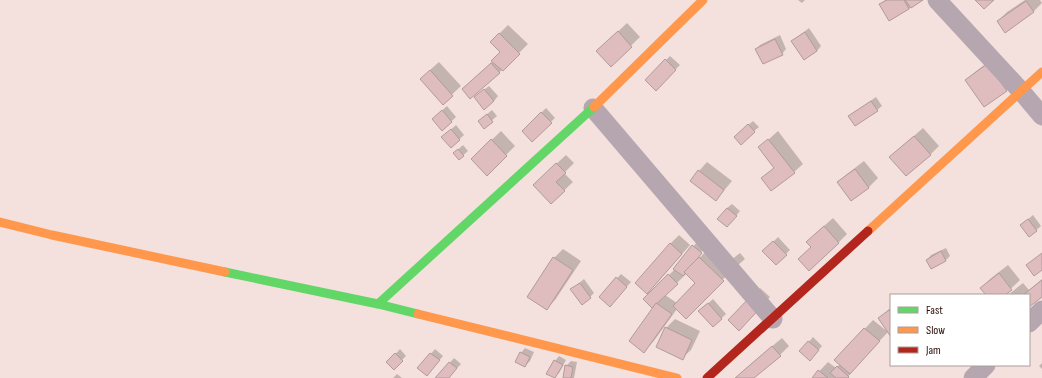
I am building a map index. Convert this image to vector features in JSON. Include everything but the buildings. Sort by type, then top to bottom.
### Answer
[{"type":"street","points":[[378,304],[593,108],[703,0]]},
{"type":"street","points":[[937,0],[1022,91],[1042,116]]},
{"type":"street","points":[[708,378],[1042,72]]},
{"type":"street","points":[[593,108],[773,319]]},
{"type":"street","points":[[0,222],[378,304],[677,378]]},
{"type":"street","points":[[1030,322],[1042,310]]},
{"type":"street","points":[[973,378],[985,366]]},
{"type":"traffic: fast","points":[[378,304],[594,107]]},
{"type":"traffic: fast","points":[[225,272],[378,304],[418,314]]},
{"type":"traffic: slow","points":[[594,107],[703,0]]},
{"type":"traffic: slow","points":[[868,231],[1042,72]]},
{"type":"traffic: slow","points":[[0,222],[52,235],[225,272]]},
{"type":"traffic: slow","points":[[418,314],[677,378]]},
{"type":"traffic: jam","points":[[707,378],[868,231]]}]
